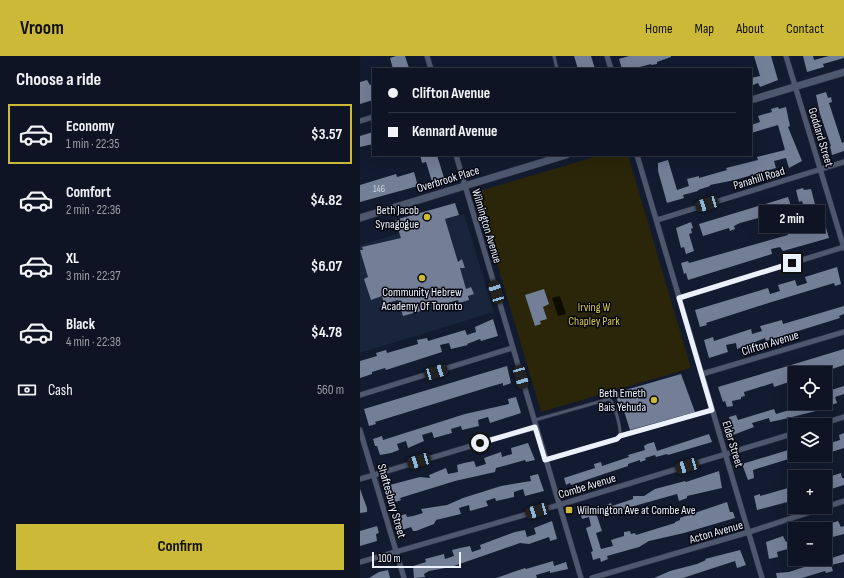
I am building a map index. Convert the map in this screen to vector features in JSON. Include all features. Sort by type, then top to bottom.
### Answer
[{"type":"street","points":[[428,56],[431,68]]},
{"type":"street","points":[[607,56],[611,68]]},
{"type":"street","name":"Goddard Street","points":[[786,56],[794,87],[844,247]]},
{"type":"street","points":[[752,100],[844,72]]},
{"type":"street","points":[[360,121],[372,117]]},
{"type":"street","name":"Wilmington Avenue","points":[[456,156],[535,427],[581,578]]},
{"type":"street","name":"Overbrook Place","points":[[360,218],[563,156]]},
{"type":"street","name":"Elder Street","points":[[637,156],[762,578]]},
{"type":"street","name":"Panahill Road","points":[[657,220],[844,162]]},
{"type":"street","points":[[679,298],[844,247]]},
{"type":"street","name":"Clifton Avenue","points":[[702,374],[844,332]]},
{"type":"street","points":[[360,395],[512,348]]},
{"type":"street","points":[[832,421],[844,417]]},
{"type":"street","points":[[360,479],[535,427]]},
{"type":"street","name":"Shaftesbury Street","points":[[360,430],[404,578]]},
{"type":"street","name":"Combe Avenue","points":[[360,562],[559,505],[788,435]]},
{"type":"street","name":"Acton Avenue","points":[[592,578],[749,532],[844,501]]},
{"type":"lane","points":[[554,56],[557,68]]},
{"type":"lane","points":[[534,420],[609,399],[612,401],[620,436]]},
{"type":"lane","points":[[545,460],[617,439],[620,436],[712,410]]},
{"type":"shaded area","name":"Community Hebrew Academy Of Toronto","points":[[464,214],[494,312],[360,353],[360,245]]},
{"type":"shaded area","points":[[560,296],[566,314],[558,316],[552,298]]},
{"type":"green space","name":"Irving W Chapley Park","points":[[598,156],[628,156],[691,368],[541,412],[476,192]]},
{"type":"building","points":[[405,56],[409,68],[393,68],[390,58]]},
{"type":"building","points":[[574,56],[591,56],[595,68],[578,68]]},
{"type":"building","points":[[629,56],[671,56],[657,62],[657,64],[636,68],[622,68],[619,59]]},
{"type":"building","points":[[754,56],[771,56],[778,80],[760,87],[758,83],[752,86],[752,78],[760,76]]},
{"type":"building","points":[[803,56],[813,56],[814,60],[829,56],[844,56],[844,58],[823,64],[824,67],[807,72]]},
{"type":"building","points":[[367,80],[370,85],[372,84],[372,100],[360,104],[360,82]]},
{"type":"building","points":[[826,92],[828,98],[831,97],[832,102],[829,103],[842,143],[844,142],[844,151],[832,155],[831,146],[820,114],[816,95]]},
{"type":"building","points":[[786,107],[790,126],[788,127],[802,161],[789,168],[786,158],[774,161],[776,168],[735,180],[710,185],[698,191],[683,195],[684,198],[667,203],[658,171],[658,163],[668,160],[677,190],[689,186],[687,179],[699,176],[699,178],[727,170],[726,168],[758,160],[757,157],[785,150],[778,125],[752,133],[752,125],[760,122],[758,116],[772,112],[771,109]]},
{"type":"building","points":[[372,132],[372,144],[360,147],[360,136]]},
{"type":"building","points":[[420,156],[437,156],[445,181],[433,185],[426,162],[422,163]]},
{"type":"building","points":[[414,172],[418,186],[360,202],[360,185],[396,174],[397,177]]},
{"type":"building","points":[[803,188],[804,190],[811,189],[816,208],[814,208],[816,215],[807,217],[802,201],[799,202],[796,190]]},
{"type":"building","points":[[788,197],[792,209],[740,223],[734,226],[735,229],[730,231],[729,228],[703,236],[699,224]]},
{"type":"building","points":[[455,203],[459,215],[445,219],[458,262],[462,259],[465,268],[460,268],[466,289],[471,287],[474,294],[468,296],[469,300],[459,303],[458,300],[437,306],[436,303],[423,307],[424,310],[403,316],[398,300],[384,304],[382,296],[371,300],[364,279],[368,277],[360,250],[363,250],[362,247],[401,238],[395,220]]},
{"type":"building","points":[[824,221],[829,238],[783,251],[780,247],[771,249],[772,254],[688,280],[686,273],[684,274],[681,263],[688,261],[689,263],[788,235],[787,231],[794,229],[795,232],[818,226],[817,223]]},
{"type":"building","points":[[691,222],[693,228],[691,229],[692,233],[689,234],[694,251],[686,254],[684,247],[681,248],[676,228]]},
{"type":"building","points":[[837,267],[841,284],[835,286],[834,283],[706,323],[707,325],[700,327],[695,310],[768,288],[770,294],[780,291],[778,285],[795,280],[797,286],[807,283],[805,277]]},
{"type":"building","points":[[544,289],[549,304],[543,307],[547,319],[540,321],[541,324],[535,326],[525,295]]},
{"type":"building","points":[[844,306],[844,314],[839,316],[840,318],[766,341],[765,338],[737,349],[736,343],[726,345],[728,352],[709,358],[704,340],[713,337],[714,341],[751,329],[752,334],[762,331],[760,326],[782,320],[783,324]]},
{"type":"building","points":[[493,319],[498,336],[481,341],[480,339],[467,344],[468,345],[451,349],[449,343],[440,345],[442,352],[386,370],[385,368],[372,372],[372,374],[360,378],[360,361],[377,356],[376,353],[386,350],[387,353],[418,344],[417,340],[427,338],[428,341],[465,330],[467,335],[476,332],[475,327]]},
{"type":"building","points":[[844,349],[844,365],[832,369],[832,366],[788,366],[788,382],[774,387],[773,383],[744,392],[745,396],[741,397],[741,399],[732,401],[733,406],[727,407],[725,401],[723,402],[718,387]]},
{"type":"building","points":[[507,366],[511,383],[503,386],[503,383],[489,387],[375,422],[376,424],[369,426],[364,409]]},
{"type":"building","name":"Beth Emeth Bais Yehuda","points":[[681,374],[695,412],[630,430],[623,408],[620,409],[615,393]]},
{"type":"building","points":[[844,386],[844,394],[835,397],[837,403],[832,405],[832,390]]},
{"type":"building","points":[[516,397],[521,413],[490,423],[488,417],[478,420],[479,426],[462,430],[461,426],[451,429],[452,433],[434,438],[432,432],[422,435],[424,441],[408,448],[406,441],[397,444],[399,450],[391,453],[380,455],[377,446],[375,446],[373,439],[382,436],[383,440],[465,414],[509,404],[508,399]]},
{"type":"building","points":[[774,409],[776,414],[789,410],[820,410],[770,422],[769,418],[752,423],[754,427],[733,435],[729,417],[736,415],[738,420]]},
{"type":"building","points":[[844,433],[844,448],[832,452],[832,442],[840,440],[839,435]]},
{"type":"building","points":[[709,434],[712,442],[668,455],[656,457],[655,455],[645,458],[646,460],[640,462],[640,460],[628,464],[628,466],[571,485],[570,483],[566,485],[564,478],[595,468],[594,464],[601,462],[602,466],[629,457],[628,455],[645,450],[644,446],[647,444],[654,442],[657,451]]},
{"type":"building","points":[[528,443],[535,460],[526,462],[525,460],[496,468],[495,472],[455,481],[400,498],[401,500],[393,503],[391,500],[386,486],[420,477],[430,478],[429,475],[446,468],[448,474],[458,472],[457,465],[464,463],[474,461],[476,467],[486,464],[484,458],[501,452],[502,457],[512,454],[511,448]]},
{"type":"building","points":[[788,450],[788,459],[753,470],[754,478],[748,480],[742,464]]},
{"type":"building","points":[[719,471],[722,488],[687,496],[687,498],[679,501],[677,494],[620,510],[620,512],[609,515],[606,505],[611,503],[612,506],[633,499],[633,496],[644,496],[655,489],[686,482]]},
{"type":"building","points":[[841,473],[842,478],[844,478],[844,485],[832,489],[832,476]]},
{"type":"building","points":[[538,474],[544,491],[525,496],[523,489],[514,492],[514,497],[496,501],[495,498],[486,501],[488,506],[470,511],[469,505],[459,508],[461,514],[436,520],[434,524],[416,531],[413,531],[411,527],[402,530],[395,517],[406,514],[407,517],[413,516],[423,513],[421,509],[447,505],[463,498],[501,486],[531,481],[530,476]]},
{"type":"building","points":[[788,488],[788,502],[757,510],[754,496],[760,494],[760,496]]},
{"type":"building","points":[[360,489],[367,508],[367,512],[360,513]]},
{"type":"building","points":[[727,502],[730,512],[733,512],[735,518],[684,533],[649,541],[639,547],[607,556],[608,559],[601,562],[600,558],[593,560],[591,552],[593,551],[586,528],[591,526],[589,517],[582,519],[580,511],[594,507],[602,531],[596,533],[601,549],[613,546],[611,540],[624,536],[624,532],[630,531],[631,534],[635,533],[636,535],[675,523],[680,520],[680,518]]},
{"type":"building","points":[[552,521],[557,539],[550,541],[549,537],[529,544],[520,543],[451,567],[429,571],[424,574],[425,577],[414,578],[413,566],[426,562],[425,559],[444,554],[445,559],[454,556],[452,550],[470,546],[472,552],[481,549],[480,545],[515,532],[525,530],[527,537],[536,534],[534,528]]},
{"type":"building","points":[[838,521],[841,527],[844,526],[844,534],[832,537],[832,523]]},
{"type":"building","points":[[377,526],[379,533],[376,534],[377,541],[360,546],[360,531]]},
{"type":"building","points":[[783,536],[786,542],[788,541],[788,549],[777,552],[778,557],[769,559],[766,542]]},
{"type":"building","points":[[740,550],[746,565],[737,568],[735,561],[683,578],[654,578],[670,571],[697,564],[706,560],[705,559]]},
{"type":"building","points":[[844,554],[844,562],[832,565],[832,558]]},
{"type":"building","points":[[553,561],[554,566],[566,562],[568,569],[550,573],[550,571],[536,575],[537,578],[496,578],[525,568],[526,569]]},
{"type":"building","points":[[807,566],[831,566],[833,571],[826,573],[825,571],[802,578],[777,578],[776,573],[789,572]]},
{"type":"building","points":[[388,570],[390,578],[369,578],[379,572]]},
{"type":"place","name":"Beth Jacob Synagogue","points":[[427,217]]},
{"type":"place","name":"Community Hebrew Academy Of Toronto","points":[[422,278]]},
{"type":"place","name":"Beth Emeth Bais Yehuda","points":[[654,400]]},
{"type":"place","name":"Wilmington Ave at Combe Ave","points":[[569,510]]},
{"type":"route","points":[[480,443],[535,427],[545,460],[617,439],[620,436],[712,410],[679,298],[792,263]]}]
